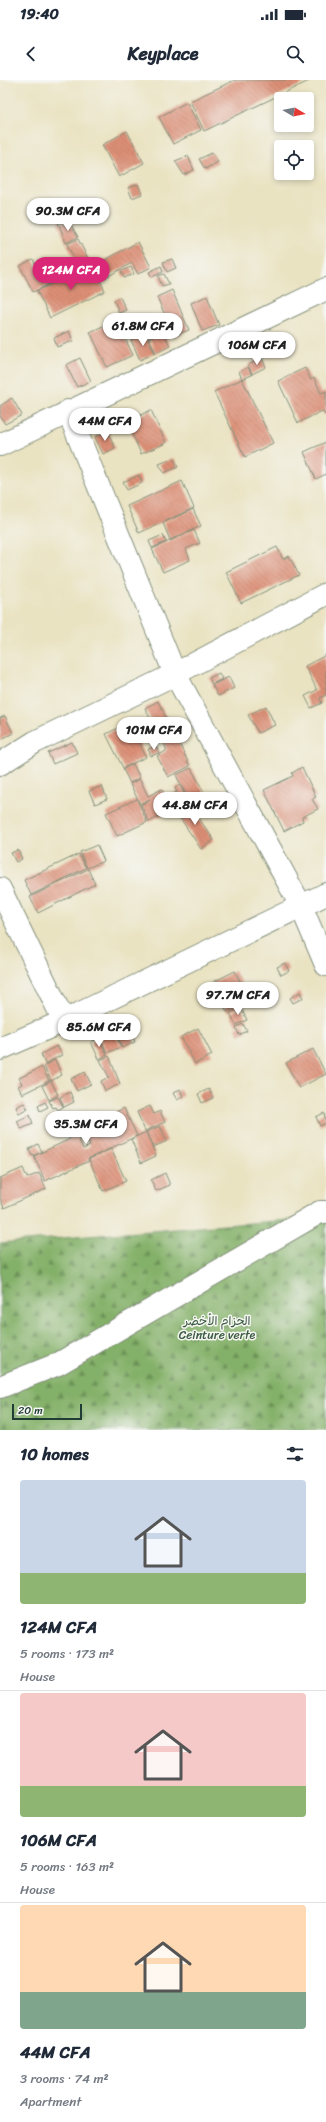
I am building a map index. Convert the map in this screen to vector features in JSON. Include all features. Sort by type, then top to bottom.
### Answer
[{"type":"street","points":[[0,445],[68,411],[326,289]]},
{"type":"street","points":[[68,411],[175,674],[302,906],[326,965]]},
{"type":"street","points":[[0,764],[35,742],[175,674],[326,594]]},
{"type":"street","points":[[0,889],[64,1021]]},
{"type":"street","points":[[0,1049],[64,1021],[326,894]]},
{"type":"street","points":[[0,1387],[58,1364],[324,1211]]},
{"type":"green space","name":"الحزام الأخضر Ceinture verte","points":[[326,1217],[326,1430],[0,1430],[0,1243]]},
{"type":"building","points":[[235,80],[311,80],[286,92],[274,92],[274,98],[204,131],[190,101]]},
{"type":"building","points":[[187,102],[201,130],[173,144],[159,117]]},
{"type":"building","points":[[127,131],[144,163],[119,177],[102,145]]},
{"type":"building","points":[[212,153],[218,162],[205,169],[199,159]]},
{"type":"building","points":[[188,156],[194,170],[184,175],[175,161]]},
{"type":"building","points":[[138,184],[142,194],[132,198],[128,188]]},
{"type":"building","points":[[58,222],[70,223],[78,237],[66,243]]},
{"type":"building","points":[[78,239],[91,264],[79,269],[67,244]]},
{"type":"building","points":[[138,242],[151,267],[138,274],[132,263],[103,279],[96,265]]},
{"type":"building","points":[[33,259],[41,276],[71,262],[76,271],[33,292],[20,266]]},
{"type":"building","points":[[172,259],[176,268],[167,272],[163,262]]},
{"type":"building","points":[[93,265],[105,291],[50,318],[37,291]]},
{"type":"building","points":[[161,266],[163,272],[152,277],[149,272]]},
{"type":"building","points":[[131,267],[134,274],[124,278],[121,271]]},
{"type":"building","points":[[164,274],[169,284],[162,286],[158,276]]},
{"type":"building","points":[[172,290],[189,330],[174,336],[157,297]]},
{"type":"building","points":[[207,296],[219,325],[202,331],[191,303]]},
{"type":"building","points":[[120,297],[126,310],[119,313],[114,300]]},
{"type":"building","points":[[155,316],[161,329],[151,334],[145,321]]},
{"type":"building","points":[[116,320],[133,355],[107,367],[90,332]]},
{"type":"building","points":[[69,331],[73,341],[57,347],[54,338]]},
{"type":"building","points":[[163,331],[170,346],[156,353],[149,338]]},
{"type":"building","points":[[145,333],[155,353],[140,360],[131,340]]},
{"type":"building","points":[[80,358],[91,381],[77,387],[66,365]]},
{"type":"building","points":[[262,358],[266,367],[252,374],[248,365]]},
{"type":"building","points":[[248,367],[252,375],[242,379],[239,372]]},
{"type":"building","points":[[305,368],[311,380],[314,378],[321,393],[326,391],[326,416],[322,411],[298,423],[278,381]]},
{"type":"building","points":[[242,379],[273,443],[245,457],[214,392]]},
{"type":"building","points":[[12,398],[22,415],[5,424],[0,416],[0,406]]},
{"type":"building","points":[[151,410],[166,443],[141,454],[127,422]]},
{"type":"building","points":[[108,431],[115,448],[103,454],[95,437]]},
{"type":"building","points":[[326,442],[326,474],[316,479],[304,452]]},
{"type":"building","points":[[174,458],[178,467],[164,473],[159,464]]},
{"type":"building","points":[[139,475],[142,483],[127,490],[123,482]]},
{"type":"building","points":[[182,481],[194,508],[139,533],[127,506]]},
{"type":"building","points":[[193,509],[201,526],[170,540],[163,523]]},
{"type":"building","points":[[194,530],[200,543],[186,549],[190,560],[163,572],[152,549]]},
{"type":"building","points":[[163,535],[166,542],[152,548],[149,541]]},
{"type":"building","points":[[277,547],[283,559],[289,556],[299,575],[241,603],[226,572]]},
{"type":"building","points":[[326,655],[326,695],[320,698],[322,703],[311,708],[305,696],[317,690],[305,666]]},
{"type":"building","points":[[219,673],[222,679],[212,684],[209,678]]},
{"type":"building","points":[[229,677],[234,688],[218,696],[212,685]]},
{"type":"building","points":[[158,701],[166,717],[153,724],[145,708]]},
{"type":"building","points":[[266,706],[275,725],[258,733],[248,715]]},
{"type":"building","points":[[5,716],[13,733],[0,740],[0,718]]},
{"type":"building","points":[[167,718],[190,766],[168,777],[157,756],[166,751],[166,748],[154,724]]},
{"type":"building","points":[[130,722],[146,757],[123,768],[106,734]]},
{"type":"building","points":[[72,742],[77,753],[53,764],[48,753]]},
{"type":"building","points":[[156,746],[159,753],[151,756],[148,749]]},
{"type":"building","points":[[133,764],[140,778],[130,783],[123,769]]},
{"type":"building","points":[[302,767],[316,797],[312,799],[318,809],[302,817],[303,821],[284,831],[264,790],[293,776],[292,773]]},
{"type":"building","points":[[191,768],[205,794],[189,801],[176,775]]},
{"type":"building","points":[[140,779],[148,796],[162,789],[172,810],[149,822],[141,805],[150,799],[140,804],[130,784]]},
{"type":"building","points":[[180,785],[188,801],[174,809],[168,797],[177,792],[175,788]]},
{"type":"building","points":[[102,786],[107,799],[95,804],[89,791]]},
{"type":"building","points":[[137,799],[147,822],[117,836],[106,813]]},
{"type":"building","points":[[188,803],[214,840],[201,849],[176,812]]},
{"type":"building","points":[[97,845],[104,861],[87,868],[80,852]]},
{"type":"building","points":[[18,850],[22,859],[16,862],[11,853]]},
{"type":"building","points":[[79,854],[86,868],[31,895],[24,880]]},
{"type":"building","points":[[88,869],[95,884],[38,913],[30,897]]},
{"type":"building","points":[[285,963],[289,971],[281,975],[277,967]]},
{"type":"building","points":[[235,971],[250,1002],[227,1012],[213,982]]},
{"type":"building","points":[[300,992],[303,998],[293,1003],[290,998]]},
{"type":"building","points":[[241,1008],[247,1020],[236,1025],[230,1013]]},
{"type":"building","points":[[243,1024],[247,1031],[239,1035],[236,1027]]},
{"type":"building","points":[[198,1028],[212,1055],[195,1064],[181,1037]]},
{"type":"building","points":[[130,1029],[135,1042],[122,1048],[117,1035]]},
{"type":"building","points":[[114,1031],[121,1047],[107,1053],[100,1037]]},
{"type":"building","points":[[99,1038],[107,1055],[99,1059],[91,1042]]},
{"type":"building","points":[[57,1046],[62,1055],[45,1064],[41,1054]]},
{"type":"building","points":[[313,1049],[326,1074],[299,1088],[286,1063]]},
{"type":"building","points":[[109,1056],[120,1084],[105,1091],[101,1081],[109,1077],[100,1060]]},
{"type":"building","points":[[55,1060],[62,1075],[51,1081],[44,1066]]},
{"type":"building","points":[[42,1067],[49,1081],[22,1094],[18,1086],[22,1084],[19,1078]]},
{"type":"building","points":[[85,1072],[91,1084],[77,1091],[71,1079]]},
{"type":"building","points":[[51,1081],[58,1095],[49,1100],[42,1086]]},
{"type":"building","points":[[180,1089],[183,1096],[177,1100],[173,1093]]},
{"type":"building","points":[[209,1089],[213,1098],[202,1103],[198,1094]]},
{"type":"building","points":[[70,1092],[74,1102],[64,1107],[60,1097]]},
{"type":"building","points":[[58,1097],[63,1107],[58,1110],[56,1107],[53,1108],[49,1101]]},
{"type":"building","points":[[45,1102],[48,1107],[40,1111],[38,1106]]},
{"type":"building","points":[[24,1103],[28,1109],[19,1114],[16,1107]]},
{"type":"building","points":[[150,1106],[154,1114],[160,1111],[165,1122],[145,1131],[137,1112]]},
{"type":"building","points":[[124,1108],[137,1136],[88,1159],[89,1161],[45,1181],[34,1156],[70,1139],[66,1129],[73,1126],[83,1149],[90,1146],[82,1128]]},
{"type":"building","points":[[324,1113],[326,1123],[320,1126],[316,1117]]},
{"type":"building","points":[[30,1115],[33,1124],[21,1129],[17,1121]]},
{"type":"building","points":[[160,1126],[167,1141],[153,1147],[146,1132]]},
{"type":"building","points":[[146,1132],[156,1156],[141,1163],[131,1139]]},
{"type":"building","points":[[38,1144],[42,1152],[32,1156],[29,1149]]},
{"type":"building","points":[[111,1149],[126,1181],[103,1191],[89,1159]]},
{"type":"building","points":[[23,1168],[27,1178],[39,1173],[46,1189],[4,1208],[0,1198],[0,1178]]},
{"type":"building","points":[[165,1173],[170,1185],[156,1191],[151,1180]]}]
